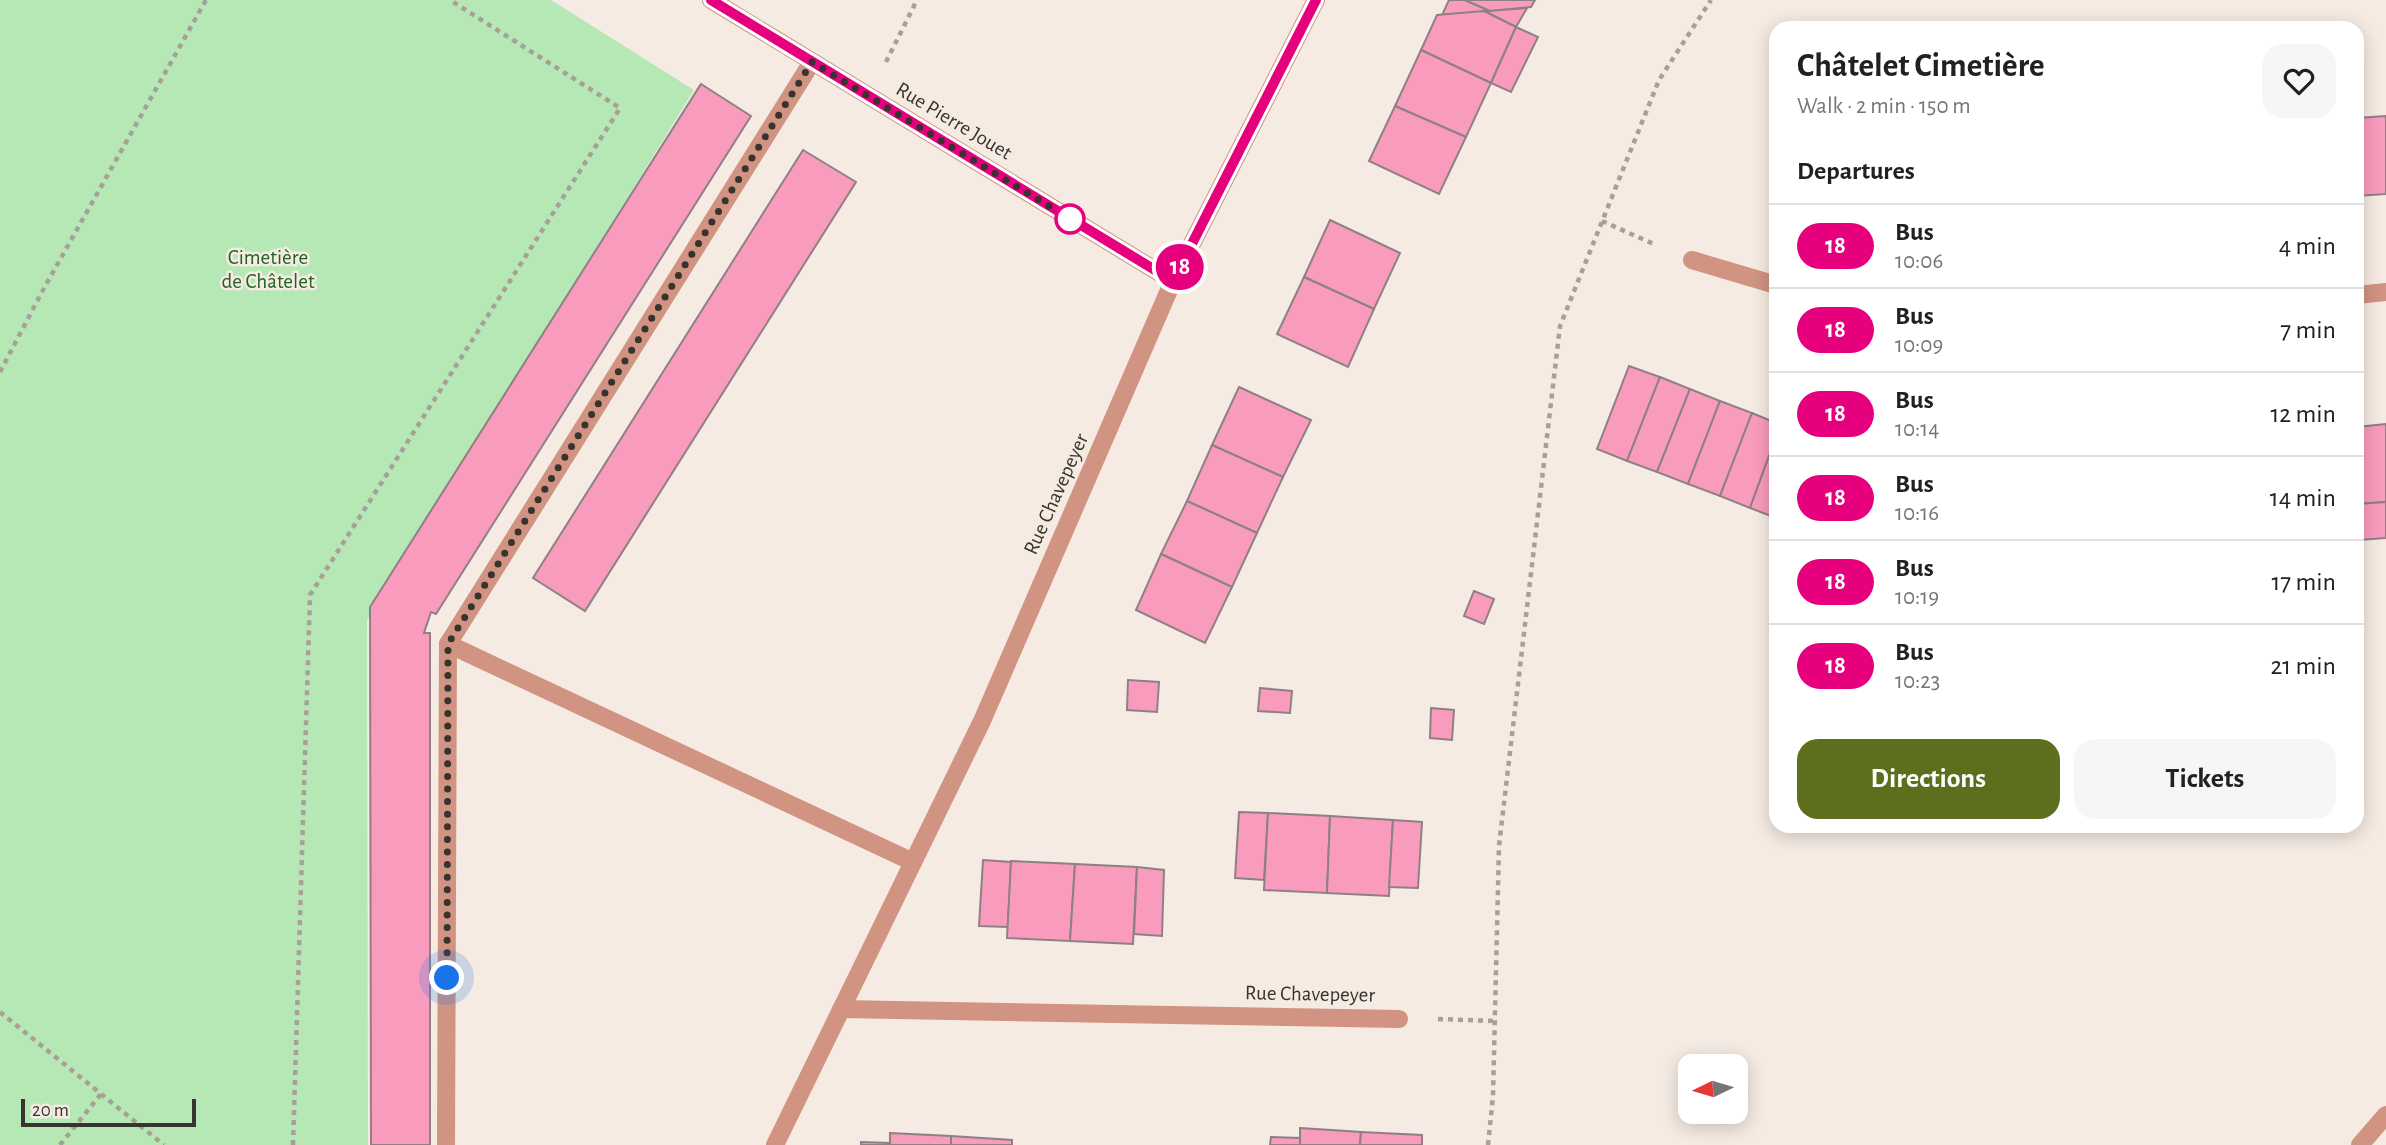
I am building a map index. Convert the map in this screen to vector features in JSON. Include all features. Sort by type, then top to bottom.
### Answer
[{"type":"street","name":"Rue Pierre Jouet","points":[[711,0],[1173,281]]},
{"type":"street","name":"Rue Chavepeyer","points":[[775,1145],[988,708],[1173,281],[1316,0]]},
{"type":"street","points":[[446,1145],[448,644],[812,62]]},
{"type":"street","points":[[1692,260],[1769,283]]},
{"type":"street","points":[[2364,294],[2386,292]]},
{"type":"street","points":[[448,644],[914,862]]},
{"type":"street","name":"Rue Chavepeyer","points":[[841,1009],[1399,1018]]},
{"type":"street","points":[[2360,1145],[2386,1115]]},
{"type":"path","points":[[0,372],[49,278],[206,0]]},
{"type":"path","points":[[293,1145],[310,595],[620,108],[450,0]]},
{"type":"path","points":[[869,96],[917,0]]},
{"type":"path","points":[[1488,1145],[1493,1096],[1499,846],[1560,326],[1659,80],[1711,0]]},
{"type":"path","points":[[1602,221],[1692,260]]},
{"type":"path","points":[[0,1012],[164,1145]]},
{"type":"path","points":[[1399,1018],[1495,1021]]},
{"type":"path","points":[[60,1145],[101,1094]]},
{"type":"green space","name":"Cimetière de Châtelet","points":[[0,0],[551,0],[694,90],[367,620],[368,1145],[0,1145]]},
{"type":"building","points":[[1449,0],[1465,0],[1490,11],[1442,15]]},
{"type":"building","points":[[1465,0],[1535,0],[1531,7],[1490,11]]},
{"type":"building","points":[[1527,8],[1516,27],[1484,11],[1490,11]]},
{"type":"building","points":[[1484,11],[1516,27],[1491,83],[1421,50],[1437,15]]},
{"type":"building","points":[[1516,27],[1538,37],[1511,92],[1491,83]]},
{"type":"building","points":[[1421,50],[1491,83],[1466,137],[1395,106]]},
{"type":"building","points":[[701,84],[751,116],[436,614],[431,612],[424,633],[430,633],[430,1145],[371,1145],[370,607]]},
{"type":"building","points":[[1395,106],[1466,137],[1439,194],[1369,161]]},
{"type":"building","points":[[2386,116],[2386,194],[2364,196],[2364,118]]},
{"type":"building","points":[[803,150],[856,182],[585,611],[533,578]]},
{"type":"building","points":[[1330,220],[1400,253],[1374,309],[1304,277]]},
{"type":"building","points":[[1304,277],[1374,309],[1348,367],[1277,334]]},
{"type":"building","points":[[1629,366],[1660,377],[1627,461],[1597,449]]},
{"type":"building","points":[[1660,377],[1690,389],[1657,472],[1627,461]]},
{"type":"building","points":[[1239,387],[1311,420],[1283,477],[1212,445]]},
{"type":"building","points":[[1690,389],[1720,401],[1688,484],[1657,472]]},
{"type":"building","points":[[1720,401],[1752,413],[1720,496],[1688,484]]},
{"type":"building","points":[[1752,413],[1769,420],[1769,456],[1750,508],[1720,496]]},
{"type":"building","points":[[2386,424],[2386,502],[2364,504],[2364,426]]},
{"type":"building","points":[[1212,445],[1283,477],[1257,533],[1187,501]]},
{"type":"building","points":[[1769,456],[1769,515],[1750,508]]},
{"type":"building","points":[[1187,501],[1257,533],[1232,587],[1161,554]]},
{"type":"building","points":[[2386,502],[2386,538],[2364,540],[2364,504]]},
{"type":"building","points":[[1161,554],[1232,587],[1205,643],[1136,610]]},
{"type":"building","points":[[1474,591],[1494,599],[1484,624],[1464,616]]},
{"type":"building","points":[[1128,680],[1159,682],[1157,712],[1127,710]]},
{"type":"building","points":[[1260,688],[1292,691],[1290,713],[1258,711]]},
{"type":"building","points":[[1431,708],[1454,710],[1452,740],[1430,738]]},
{"type":"building","points":[[1239,812],[1268,813],[1264,880],[1235,878]]},
{"type":"building","points":[[1268,813],[1330,816],[1327,893],[1264,890]]},
{"type":"building","points":[[1330,816],[1393,820],[1389,896],[1327,893]]},
{"type":"building","points":[[1393,820],[1422,822],[1418,888],[1389,887]]},
{"type":"building","points":[[983,860],[1011,862],[1008,927],[979,926]]},
{"type":"building","points":[[1011,861],[1075,864],[1070,941],[1007,938]]},
{"type":"building","points":[[1075,864],[1137,867],[1133,944],[1070,941]]},
{"type":"building","points":[[1137,867],[1164,870],[1162,936],[1134,934]]},
{"type":"building","points":[[1300,1128],[1361,1132],[1360,1145],[1300,1145]]},
{"type":"building","points":[[1361,1132],[1422,1135],[1422,1145],[1360,1145]]},
{"type":"building","points":[[890,1133],[951,1136],[951,1145],[890,1145]]},
{"type":"building","points":[[951,1136],[1012,1140],[1012,1145],[951,1145]]},
{"type":"building","points":[[1271,1137],[1300,1138],[1300,1145],[1270,1145]]},
{"type":"building","points":[[861,1142],[890,1143],[890,1145],[861,1145]]},
{"type":"bus line","name":"18","points":[[711,0],[1173,281],[1316,0]]},
{"type":"route","points":[[447,978],[448,644],[812,62],[1080,225],[1070,219]]}]
